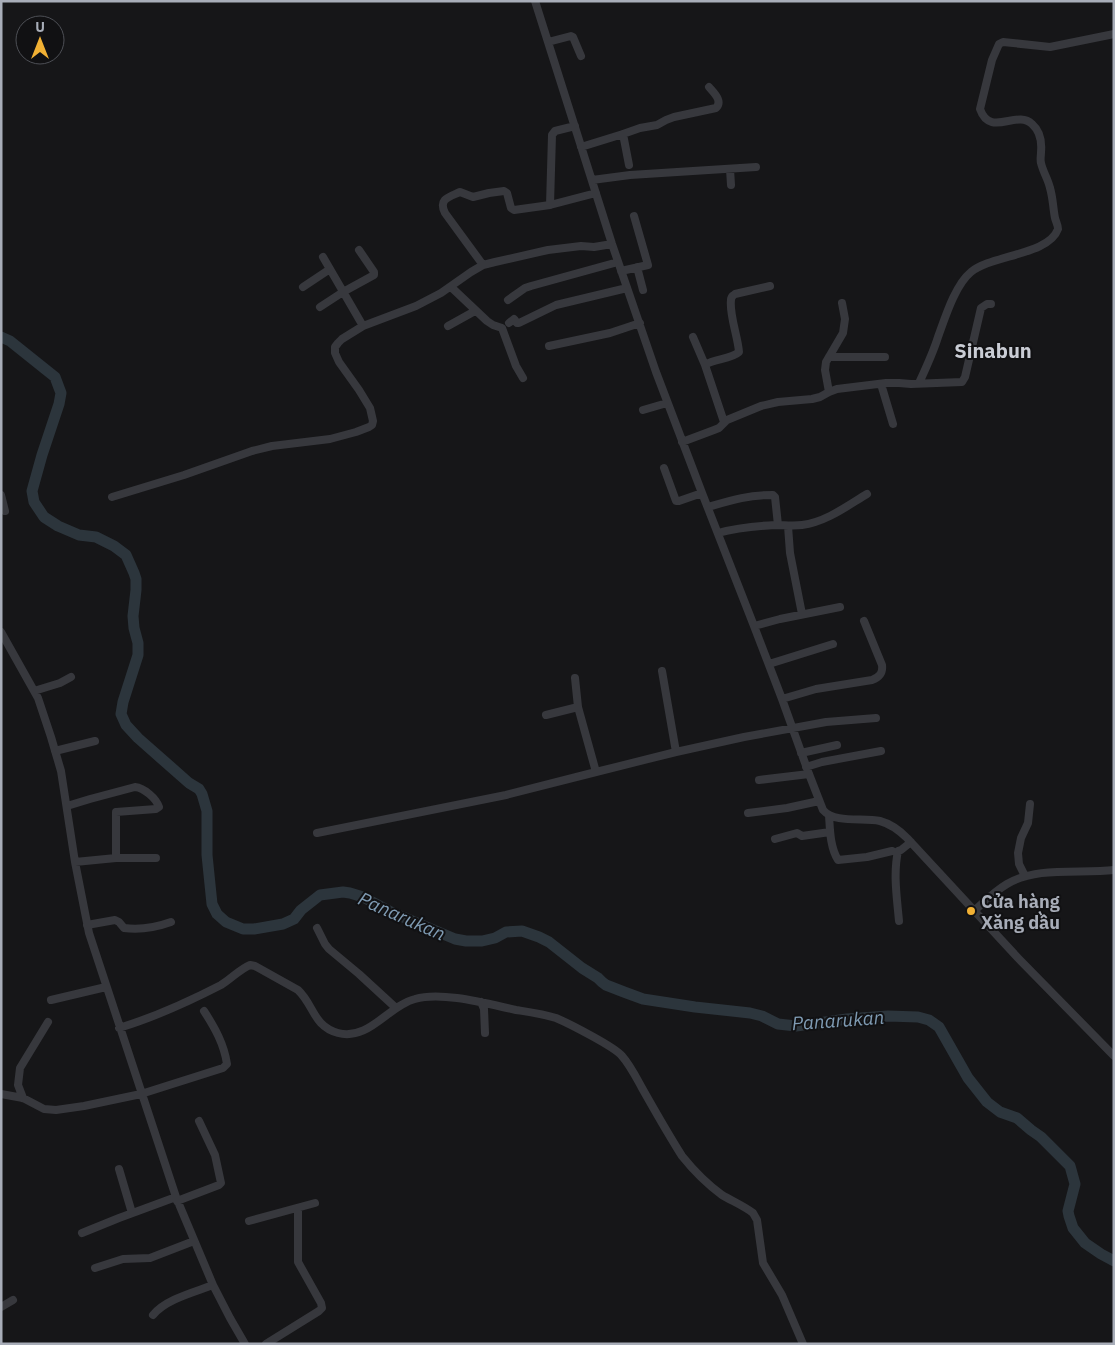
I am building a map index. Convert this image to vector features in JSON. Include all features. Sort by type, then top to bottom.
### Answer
[{"type":"street","points":[[534,1],[612,244],[667,403],[769,664],[824,812],[839,818],[883,822],[898,830],[1114,1056]]},
{"type":"street","points":[[919,383],[939,336],[945,315],[969,273],[983,265],[1046,244],[1054,238],[1058,229],[1054,200],[1041,163],[1039,132],[1028,120],[1022,118],[1008,122],[988,121],[982,116],[980,102],[992,60],[999,44],[1003,42],[1050,48],[1114,34]]},
{"type":"street","points":[[548,42],[570,36],[573,37],[581,56]]},
{"type":"street","points":[[582,147],[640,128],[656,125],[674,117],[716,108],[719,103],[710,87]]},
{"type":"street","points":[[550,206],[552,134],[555,131],[575,126]]},
{"type":"street","points":[[623,134],[629,166]]},
{"type":"street","points":[[592,180],[630,175],[756,167]]},
{"type":"street","points":[[730,169],[731,185]]},
{"type":"street","points":[[483,266],[445,213],[443,201],[460,192],[473,198],[502,190],[507,193],[512,210],[550,206],[596,193]]},
{"type":"street","points":[[621,271],[648,265],[634,216]]},
{"type":"street","points":[[112,497],[184,475],[252,451],[272,446],[330,439],[369,427],[373,421],[370,408],[339,362],[335,353],[335,347],[338,343],[363,326],[416,306],[483,266],[548,250],[612,244]]},
{"type":"street","points":[[320,307],[375,274],[359,250]]},
{"type":"street","points":[[323,257],[363,326]]},
{"type":"street","points":[[508,300],[525,288],[618,262]]},
{"type":"street","points":[[636,267],[643,290]]},
{"type":"street","points":[[303,286],[330,269]]},
{"type":"street","points":[[705,365],[709,362],[734,356],[739,352],[732,312],[732,296],[770,286]]},
{"type":"street","points":[[450,287],[475,311],[493,325],[502,328],[516,366],[523,378]]},
{"type":"street","points":[[508,323],[514,319],[517,323],[520,322],[567,302],[627,288]]},
{"type":"street","points":[[829,392],[825,370],[826,362],[843,333],[845,319],[842,303]]},
{"type":"street","points":[[682,442],[719,428],[724,422],[735,416],[761,406],[778,402],[812,399],[837,389],[881,384],[962,382],[981,308],[991,304]]},
{"type":"street","points":[[448,326],[475,311]]},
{"type":"street","points":[[549,346],[610,333],[640,322]]},
{"type":"street","points":[[693,337],[705,365],[724,422]]},
{"type":"street","points":[[829,357],[885,357]]},
{"type":"street","points":[[881,384],[893,424]]},
{"type":"street","points":[[643,410],[667,403]]},
{"type":"street","points":[[664,468],[676,501],[702,493]]},
{"type":"street","points":[[1,494],[6,510]]},
{"type":"street","points":[[718,533],[736,528],[802,525],[822,519],[867,494]]},
{"type":"street","points":[[708,507],[744,496],[773,495],[775,497],[778,525]]},
{"type":"street","points":[[788,526],[790,552],[802,614]]},
{"type":"street","points":[[754,626],[840,607]]},
{"type":"street","points":[[782,699],[816,690],[872,680],[880,676],[883,672],[882,665],[864,621]]},
{"type":"street","points":[[1,632],[38,698],[56,751],[87,925],[141,1094],[177,1199],[194,1242],[213,1285],[245,1344]]},
{"type":"street","points":[[769,664],[833,644]]},
{"type":"street","points":[[662,671],[676,752]]},
{"type":"street","points":[[34,691],[60,683],[71,677]]},
{"type":"street","points":[[575,678],[578,707],[596,772]]},
{"type":"street","points":[[546,714],[578,707]]},
{"type":"street","points":[[317,833],[506,795],[676,752],[792,728],[826,722],[876,718]]},
{"type":"street","points":[[56,751],[95,741]]},
{"type":"street","points":[[801,753],[837,745]]},
{"type":"street","points":[[759,780],[807,770],[822,762],[882,751]]},
{"type":"street","points":[[67,806],[135,787],[141,788],[157,802],[159,807],[156,809],[116,812],[116,858]]},
{"type":"street","points":[[748,813],[787,808],[819,801]]},
{"type":"street","points":[[1025,876],[1019,864],[1018,853],[1021,838],[1028,822],[1030,804]]},
{"type":"street","points":[[829,815],[830,832],[837,859],[867,857],[892,851]]},
{"type":"street","points":[[775,839],[797,833],[802,836],[830,832]]},
{"type":"street","points":[[899,921],[895,878],[897,870],[896,857],[898,851],[911,842]]},
{"type":"street","points":[[75,862],[116,858],[156,858]]},
{"type":"street","points":[[974,911],[1001,888],[1013,880],[1025,876],[1056,872],[1114,870]]},
{"type":"street","points":[[87,925],[115,920],[124,928],[130,929],[170,922]]},
{"type":"street","points":[[317,928],[329,949],[360,974],[396,1008]]},
{"type":"street","points":[[119,1028],[186,1003],[223,984],[250,965],[298,990],[326,1028],[350,1035],[359,1033],[372,1026],[396,1008],[412,1000],[430,996],[481,1002],[555,1018],[622,1056],[688,1164],[713,1188],[754,1215],[763,1263],[782,1295],[803,1344]]},
{"type":"street","points":[[51,1000],[106,987]]},
{"type":"street","points":[[481,1002],[484,1012],[485,1033]]},
{"type":"street","points":[[1,1094],[23,1098],[44,1110],[84,1106],[141,1094],[223,1068],[226,1066],[221,1041],[204,1011]]},
{"type":"street","points":[[23,1098],[18,1085],[20,1068],[48,1022]]},
{"type":"street","points":[[82,1233],[132,1213],[219,1185],[221,1183],[215,1155],[198,1122]]},
{"type":"street","points":[[120,1169],[132,1213]]},
{"type":"street","points":[[249,1222],[314,1203]]},
{"type":"street","points":[[266,1344],[321,1308],[321,1303],[298,1262],[298,1208]]},
{"type":"street","points":[[95,1268],[121,1260],[150,1258],[194,1242]]},
{"type":"street","points":[[153,1315],[159,1308],[170,1302],[213,1285]]},
{"type":"street","points":[[1,1307],[13,1300]]},
{"type":"waterway","name":"Panarukan","points":[[1,337],[10,341],[55,377],[61,393],[32,491],[34,502],[44,517],[58,526],[79,535],[96,537],[114,546],[126,555],[134,573],[136,590],[133,616],[138,643],[138,655],[121,714],[126,725],[138,738],[189,783],[199,789],[202,794],[207,811],[207,855],[212,904],[217,914],[226,922],[243,929],[283,924],[294,919],[301,910],[320,895],[343,892],[363,897],[391,912],[455,939],[482,941],[495,938],[506,932],[522,931],[539,937],[549,942],[606,985],[643,999],[750,1013],[762,1016],[778,1024],[796,1026],[888,1016],[918,1017],[929,1020],[939,1027],[968,1078],[987,1102],[1000,1112],[1017,1118],[1041,1137],[1070,1166],[1075,1184],[1068,1211],[1073,1228],[1085,1243],[1114,1261]]},
{"type":"place","name":"Cửa hàng Xăng dầu","points":[[971,911]]},
{"type":"district","name":"Sinabun","points":[[993,350]]}]
